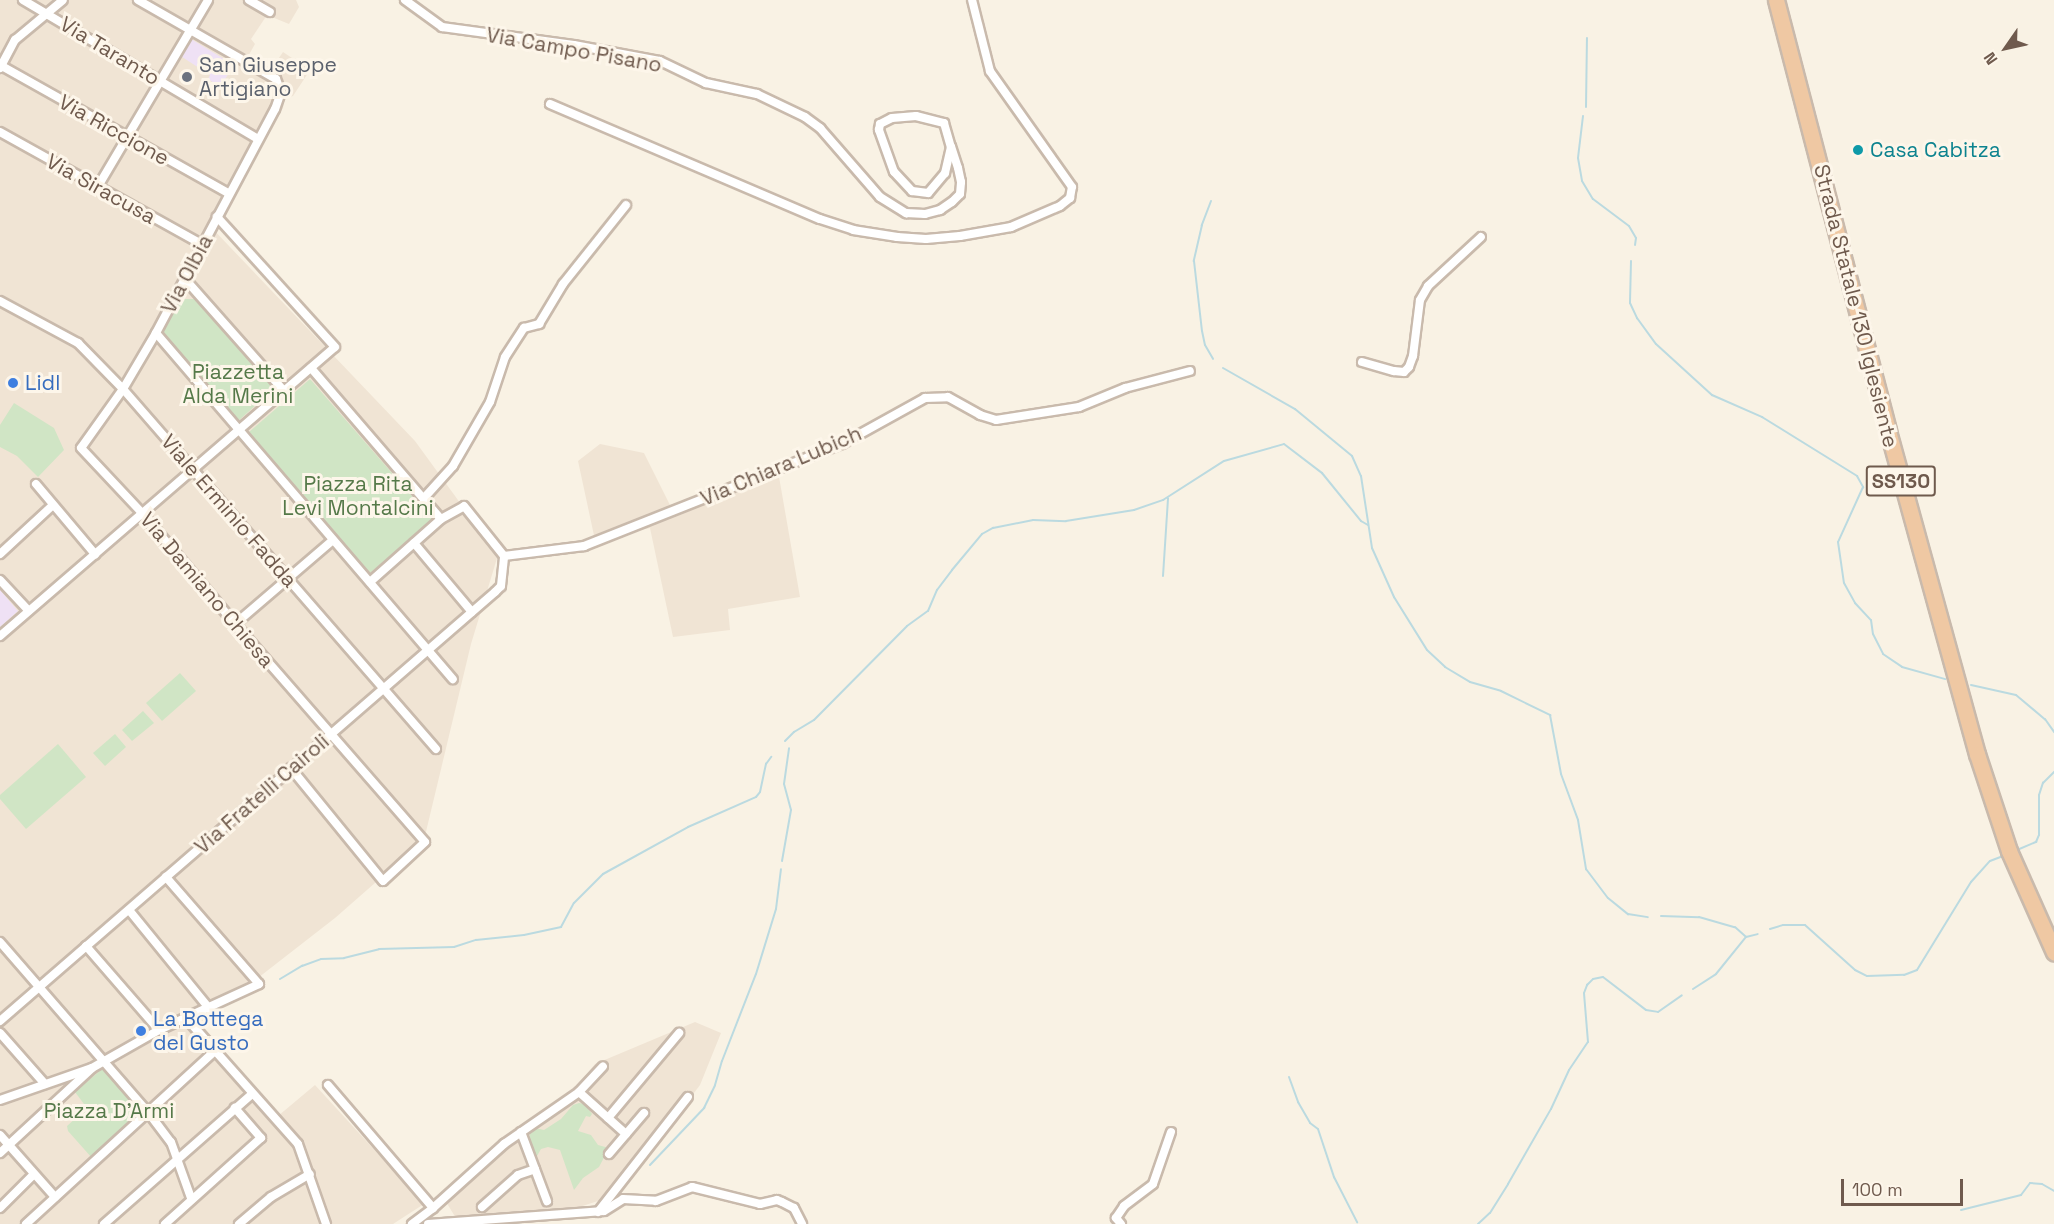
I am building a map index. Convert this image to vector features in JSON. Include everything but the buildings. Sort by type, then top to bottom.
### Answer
[{"type":"highway","name":"Strada Statale 130 Iglesiente","points":[[1776,0],[1888,431],[1977,754],[2009,851],[2054,952]]},
{"type":"street","name":"Via Taranto","points":[[23,0],[258,140]]},
{"type":"street","points":[[0,66],[15,40],[63,0]]},
{"type":"street","points":[[138,0],[189,32]]},
{"type":"street","points":[[97,188],[208,0]]},
{"type":"street","points":[[249,0],[270,12]]},
{"type":"street","name":"Via Campo Pisano","points":[[405,0],[442,27],[574,45],[660,61],[706,83],[757,94],[805,117],[820,128],[880,197],[906,213],[925,214],[939,210],[960,194],[961,182],[951,147]]},
{"type":"street","points":[[550,104],[820,219],[853,230],[927,239],[1011,227],[1060,206],[1070,198],[1072,187],[990,71],[972,0]]},
{"type":"street","name":"Via Olbia","points":[[81,448],[123,389],[156,333],[228,193],[275,109],[281,92],[276,80],[189,32]]},
{"type":"street","name":"Via Riccione","points":[[0,66],[228,193]]},
{"type":"street","points":[[915,116],[944,123],[951,147],[945,173],[928,193],[912,191],[894,172],[879,130],[880,124],[892,118],[915,116]]},
{"type":"street","name":"Via Siracusa","points":[[0,132],[97,188],[203,244]]},
{"type":"street","points":[[424,498],[453,466],[490,402],[505,357],[524,328],[539,324],[564,284],[627,205]]},
{"type":"street","points":[[0,636],[335,347],[217,218]]},
{"type":"street","points":[[1362,362],[1394,371],[1404,372],[1409,367],[1413,356],[1420,300],[1428,286],[1481,237]]},
{"type":"street","points":[[185,279],[284,391]]},
{"type":"street","name":"Viale Erminio Fadda","points":[[0,301],[78,343],[123,389],[436,749]]},
{"type":"street","points":[[156,333],[453,679]]},
{"type":"street","points":[[311,368],[441,519]]},
{"type":"street","name":"Via Chiara Lubich","points":[[504,556],[584,546],[842,444],[925,398],[948,398],[980,415],[996,420],[1079,407],[1125,388],[1190,371]]},
{"type":"street","name":"Via Damiano Chiesa","points":[[81,448],[142,513],[235,624],[425,842],[383,880],[291,768]]},
{"type":"street","points":[[36,484],[95,554]]},
{"type":"street","points":[[0,554],[53,505]]},
{"type":"street","points":[[370,582],[441,519],[464,506],[504,556]]},
{"type":"street","points":[[235,624],[333,540]]},
{"type":"street","points":[[414,543],[472,612]]},
{"type":"street","name":"Via Fratelli Cairoli","points":[[0,1021],[501,586],[504,556]]},
{"type":"street","points":[[0,580],[29,611]]},
{"type":"street","points":[[0,1100],[92,1068],[159,1030],[259,984],[166,877]]},
{"type":"street","points":[[129,909],[209,1008]]},
{"type":"street","points":[[0,942],[105,1061],[171,1142],[191,1198]]},
{"type":"street","points":[[86,946],[159,1030]]},
{"type":"street","points":[[186,1019],[298,1144],[326,1224]]},
{"type":"street","points":[[0,1033],[45,1084]]},
{"type":"street","points":[[608,1118],[679,1033]]},
{"type":"street","points":[[26,1224],[215,1051]]},
{"type":"street","points":[[412,1224],[504,1144],[579,1092],[603,1066]]},
{"type":"street","points":[[0,1153],[92,1068]]},
{"type":"street","points":[[328,1085],[433,1208]]},
{"type":"street","points":[[579,1092],[626,1134]]},
{"type":"street","points":[[104,1224],[252,1094]]},
{"type":"street","points":[[597,1212],[688,1097]]},
{"type":"street","points":[[165,1224],[191,1198],[261,1138],[235,1108]]},
{"type":"street","points":[[609,1154],[644,1113]]},
{"type":"street","points":[[521,1132],[547,1201]]},
{"type":"street","points":[[1121,1224],[1116,1218],[1124,1206],[1153,1184],[1154,1174],[1171,1132]]},
{"type":"street","points":[[0,1135],[55,1197]]},
{"type":"street","points":[[482,1207],[518,1175],[535,1168]]},
{"type":"street","points":[[0,1208],[34,1174]]},
{"type":"street","points":[[239,1224],[271,1197],[310,1174]]},
{"type":"street","points":[[428,1224],[597,1212],[604,1211],[623,1199],[656,1201],[692,1187],[760,1204],[777,1200],[783,1202],[794,1208],[802,1224]]},
{"type":"shaded area","points":[[0,0],[296,0],[299,7],[289,24],[267,15],[251,39],[255,44],[246,60],[268,74],[283,52],[310,70],[293,96],[285,98],[283,108],[209,225],[415,441],[498,555],[471,644],[424,840],[335,918],[200,1023],[278,1116],[315,1085],[424,1204],[393,1224],[0,1224]]},
{"type":"shaded area","points":[[191,39],[234,65],[220,87],[208,79],[210,75],[179,55]]},
{"type":"shaded area","points":[[600,444],[644,453],[670,505],[778,471],[800,597],[728,609],[730,630],[673,637],[650,528],[595,540],[578,461]]},
{"type":"shaded area","points":[[0,590],[18,611],[0,627]]},
{"type":"shaded area","points":[[695,1022],[721,1033],[700,1085],[607,1206],[598,1201],[548,1217],[459,1223],[443,1197],[531,1119],[572,1092],[595,1064]]},
{"type":"green space","name":"Piazzetta Alda Merini","points":[[184,299],[195,299],[274,389],[237,422],[161,332],[175,305]]},
{"type":"green space","name":"Piazza Rita Levi Montalcini","points":[[310,379],[433,520],[370,573],[249,432]]},
{"type":"green space","points":[[14,403],[54,428],[64,450],[38,477],[17,456],[0,447],[0,425]]},
{"type":"green space","points":[[180,673],[196,691],[162,721],[146,703]]},
{"type":"green space","points":[[143,711],[154,723],[132,741],[122,730]]},
{"type":"green space","points":[[115,734],[126,747],[105,766],[93,753]]},
{"type":"green space","points":[[58,744],[86,777],[26,829],[0,799],[0,795]]},
{"type":"green space","name":"Piazza D'Armi","points":[[102,1069],[141,1113],[92,1158],[68,1131],[67,1126],[87,1108],[75,1092]]},
{"type":"green space","points":[[585,1104],[592,1114],[590,1117],[586,1116],[578,1131],[591,1135],[598,1145],[609,1148],[599,1167],[583,1178],[574,1190],[560,1150],[548,1147],[541,1149],[537,1156],[534,1155],[529,1138],[531,1130],[535,1128],[544,1130],[561,1119],[573,1105]]},
{"type":"waterway","points":[[1586,107],[1587,38]]},
{"type":"waterway","points":[[1583,116],[1578,158],[1582,181],[1593,199],[1629,226],[1636,238],[1635,245]]},
{"type":"waterway","points":[[1211,201],[1202,225],[1194,261],[1202,331],[1205,345],[1213,359]]},
{"type":"waterway","points":[[1631,261],[1630,303],[1637,318],[1656,344],[1712,395],[1762,417],[1857,476],[1863,487],[1838,542],[1844,583],[1855,603],[1871,620],[1873,634],[1883,654],[1902,667],[1945,679]]},
{"type":"waterway","points":[[1223,368],[1295,409],[1352,456],[1361,476],[1372,548],[1394,597],[1427,650],[1445,667],[1470,682],[1501,691],[1550,715],[1561,774],[1578,820],[1586,869],[1608,898],[1628,914],[1648,917]]},
{"type":"waterway","points":[[785,741],[794,732],[814,720],[907,626],[928,611],[937,590],[952,570],[982,534],[993,528],[1033,520],[1066,521],[1134,510],[1163,500],[1224,461],[1284,444],[1322,473],[1361,521],[1368,525]]},
{"type":"waterway","points":[[1163,576],[1168,498]]},
{"type":"waterway","points":[[1971,685],[2016,695],[2045,719],[2054,732]]},
{"type":"waterway","points":[[782,861],[791,810],[784,784],[789,748]]},
{"type":"waterway","points":[[280,979],[302,966],[321,959],[344,958],[379,949],[454,947],[476,940],[524,935],[561,927],[574,903],[603,874],[688,827],[756,797],[760,792],[766,764],[771,757]]},
{"type":"waterway","points":[[2017,850],[2036,842],[2039,835],[2039,795],[2043,783],[2054,772]]},
{"type":"waterway","points":[[1770,929],[1783,925],[1805,925],[1855,970],[1867,976],[1904,975],[1917,970],[1971,882],[1990,861],[2003,856]]},
{"type":"waterway","points":[[650,1165],[704,1108],[715,1085],[756,974],[776,909],[781,869]]},
{"type":"waterway","points":[[1661,916],[1699,917],[1735,927],[1746,937],[1758,934]]},
{"type":"waterway","points":[[1693,989],[1716,974],[1746,937]]},
{"type":"waterway","points":[[1478,1224],[1490,1213],[1508,1184],[1551,1109],[1569,1070],[1588,1042],[1584,993],[1587,985],[1593,979],[1603,977],[1646,1010],[1658,1012],[1682,995]]},
{"type":"waterway","points":[[1289,1077],[1298,1102],[1310,1123],[1318,1129],[1334,1177],[1357,1222]]},
{"type":"waterway","points":[[1961,1210],[2021,1195],[2030,1183],[2042,1184],[2054,1191]]},
{"type":"place","name":"San Giuseppe Artigiano","points":[[187,77]]},
{"type":"place","name":"Casa Cabitza","points":[[1858,150]]},
{"type":"place","name":"Lidl","points":[[13,383]]},
{"type":"place","name":"La Bottega del Gusto","points":[[141,1031]]}]
